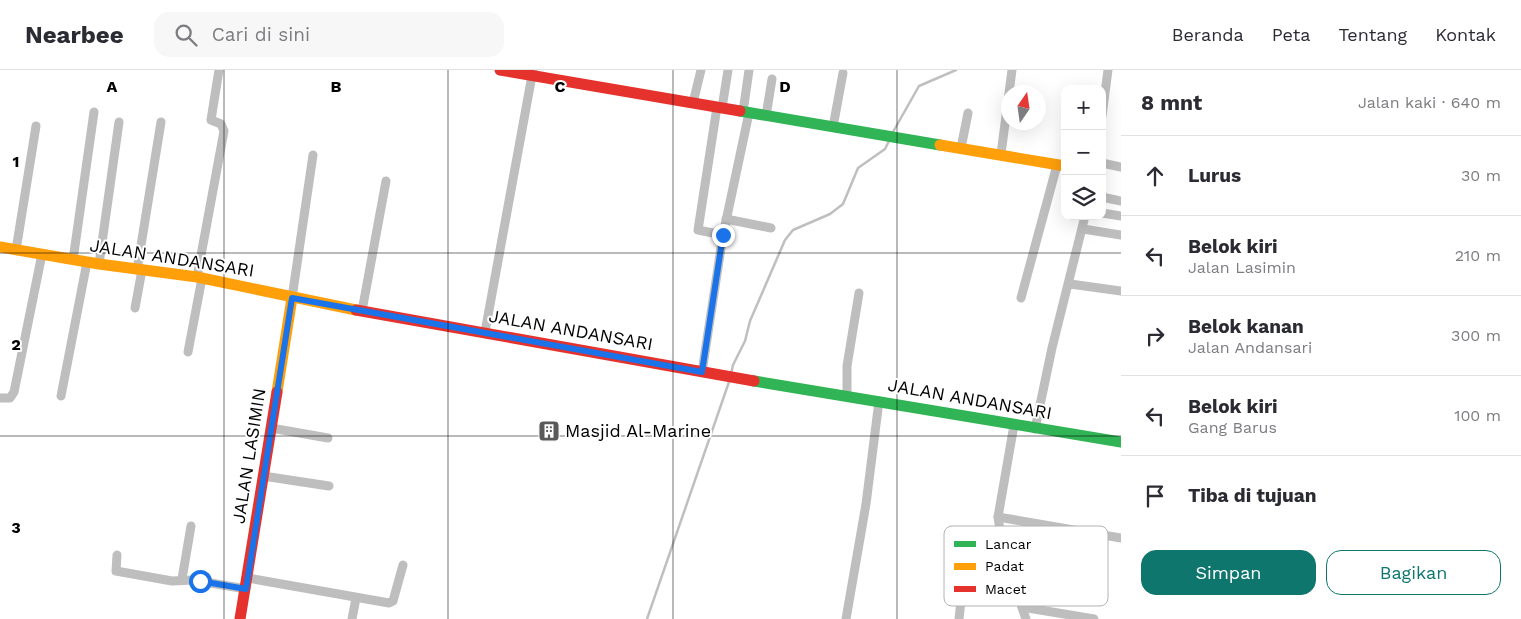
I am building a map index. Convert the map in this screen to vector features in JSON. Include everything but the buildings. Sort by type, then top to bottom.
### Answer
[{"type":"street","points":[[188,352],[224,131],[221,124],[211,120],[219,70]]},
{"type":"street","points":[[500,70],[533,73],[719,108],[897,136],[1061,165],[1021,298]]},
{"type":"street","points":[[693,103],[702,70]]},
{"type":"street","points":[[723,235],[698,230],[719,108],[728,70]]},
{"type":"street","points":[[702,372],[723,235],[746,112],[749,70]]},
{"type":"street","points":[[1001,154],[1012,70]]},
{"type":"street","points":[[1106,85],[1108,70]]},
{"type":"street","points":[[485,332],[533,73]]},
{"type":"street","points":[[833,127],[843,73]]},
{"type":"street","points":[[766,116],[772,79]]},
{"type":"street","points":[[73,260],[94,112]]},
{"type":"street","points":[[961,148],[968,113]]},
{"type":"street","points":[[99,264],[119,122]]},
{"type":"street","points":[[135,308],[161,122]]},
{"type":"street","points":[[16,250],[36,126]]},
{"type":"street","points":[[292,298],[313,155]]},
{"type":"street","points":[[1106,165],[1121,167]]},
{"type":"street","points":[[362,311],[386,180]]},
{"type":"street","points":[[1106,198],[1121,201]]},
{"type":"street","points":[[1106,214],[1121,216]]},
{"type":"street","points":[[726,219],[771,228]]},
{"type":"street","points":[[1036,429],[1052,348],[1070,284],[1084,220]]},
{"type":"street","points":[[1083,229],[1121,235]]},
{"type":"street","name":"JALAN ANDANSARI","points":[[0,248],[200,278],[292,298],[717,375],[1121,442]]},
{"type":"street","points":[[0,398],[10,398],[14,392],[42,254]]},
{"type":"street","points":[[61,396],[87,262]]},
{"type":"street","points":[[1070,284],[1121,291]]},
{"type":"street","points":[[847,396],[847,366],[859,293]]},
{"type":"street","name":"JALAN LASIMIN","points":[[240,619],[292,298]]},
{"type":"street","points":[[846,619],[866,504],[879,401]]},
{"type":"street","points":[[999,526],[998,517],[1014,425]]},
{"type":"street","points":[[271,428],[328,438]]},
{"type":"street","points":[[264,476],[329,486]]},
{"type":"street","points":[[998,517],[1051,526]]},
{"type":"street","points":[[182,579],[191,526]]},
{"type":"street","points":[[1108,536],[1121,538]]},
{"type":"street","points":[[117,555],[116,571],[172,581],[182,579],[247,583],[356,598],[382,604],[393,601],[403,565]]},
{"type":"street","points":[[352,619],[356,598]]},
{"type":"street","points":[[959,619],[960,606]]},
{"type":"street","points":[[1026,619],[1022,607],[1094,619]]},
{"type":"waterway","points":[[893,132],[919,86],[956,70]]},
{"type":"waterway","points":[[731,374],[733,365],[745,341],[750,321],[785,240],[793,230],[830,214],[843,204],[858,168],[885,149],[890,139]]},
{"type":"waterway","points":[[647,619],[730,379]]},
{"type":"traffic: fast","points":[[740,111],[940,145]]},
{"type":"traffic: fast","points":[[754,381],[1121,442]]},
{"type":"traffic: slow","points":[[940,145],[1061,165]]},
{"type":"traffic: slow","points":[[0,247],[99,264],[197,277],[356,310]]},
{"type":"traffic: slow","points":[[277,392],[292,298]]},
{"type":"traffic: jam","points":[[500,70],[740,111]]},
{"type":"traffic: jam","points":[[356,310],[754,381]]},
{"type":"traffic: jam","points":[[240,619],[277,392]]},
{"type":"place","name":"Masjid Al-Marine","points":[[549,431]]},
{"type":"route","points":[[200,581],[246,589],[292,298],[702,372],[723,235]]}]
